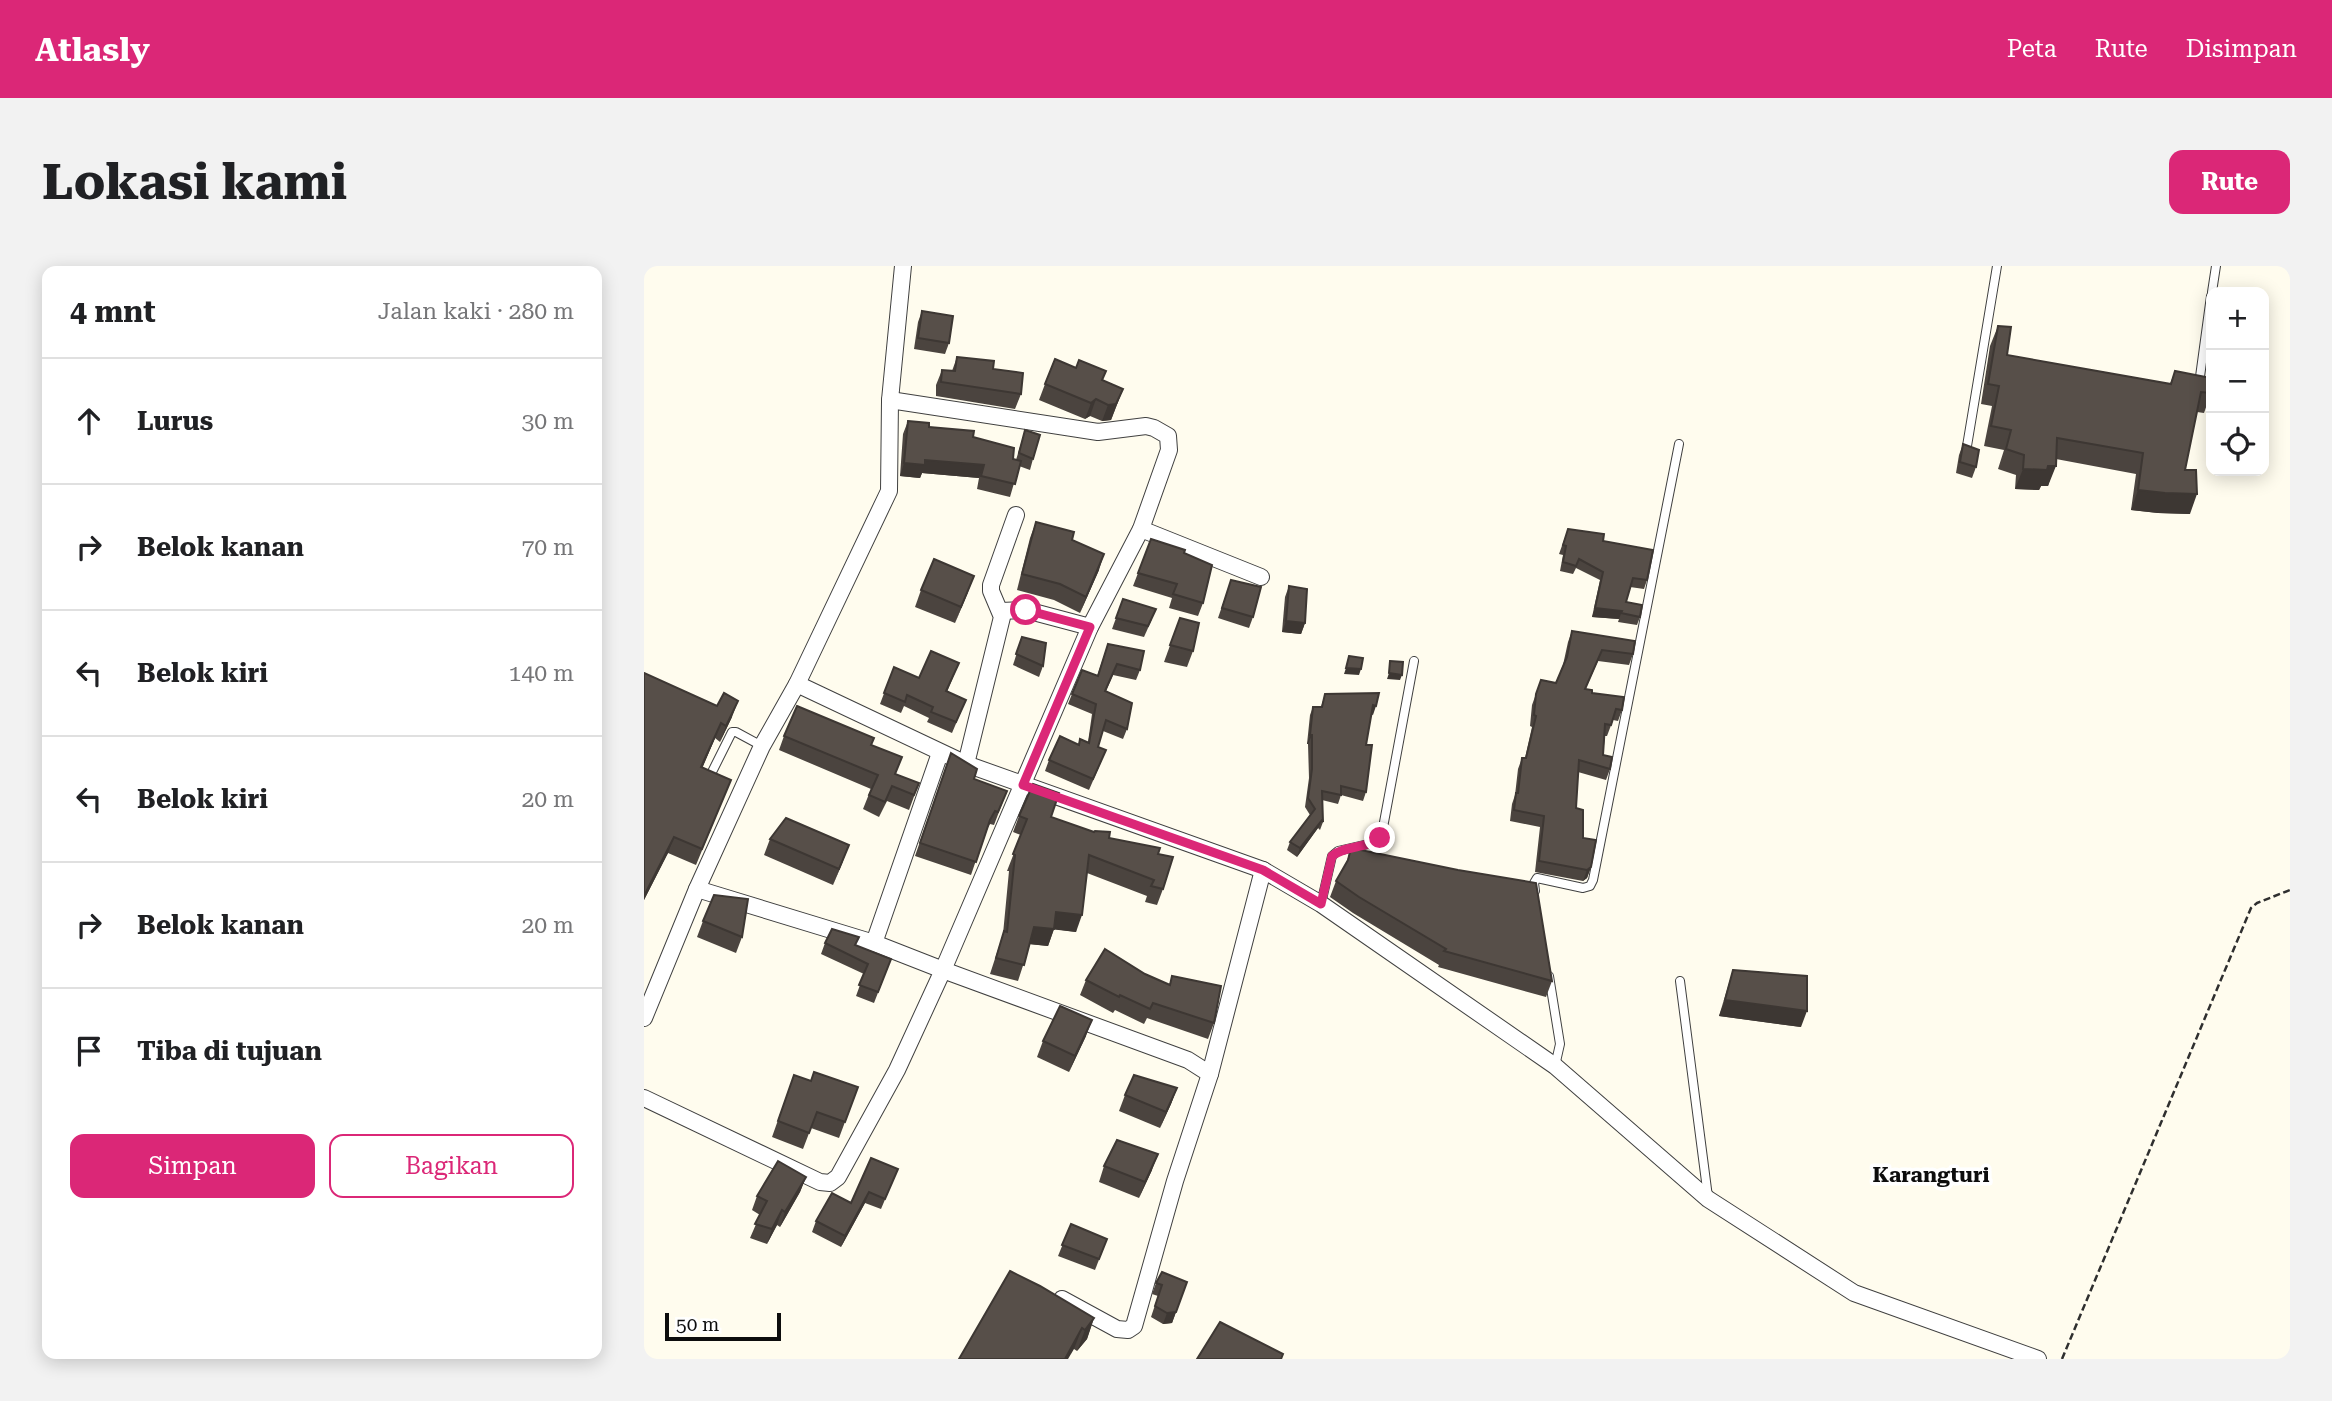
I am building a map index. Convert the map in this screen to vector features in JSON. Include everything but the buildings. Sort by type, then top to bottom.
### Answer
[{"type":"street","points":[[644,1018],[697,889],[762,746],[797,684],[889,491],[890,400],[903,266]]},
{"type":"street","points":[[644,1098],[820,1182],[830,1183],[838,1177],[897,1070],[943,971],[1090,627],[1141,529],[1169,450],[1168,436],[1146,426],[1097,432],[1072,430],[890,400]]},
{"type":"street","points":[[966,764],[1002,617],[990,588],[1016,515]]},
{"type":"street","points":[[1141,529],[1261,577]]},
{"type":"street","points":[[1001,611],[1026,610],[1090,627]]},
{"type":"street","points":[[797,684],[966,764],[1263,870],[1321,904],[1555,1066],[1708,1199],[1854,1293],[2038,1359]]},
{"type":"street","points":[[874,943],[940,753]]},
{"type":"street","points":[[1046,1291],[1116,1329],[1128,1330],[1133,1326],[1175,1181],[1210,1074],[1263,870]]},
{"type":"street","points":[[697,889],[874,943],[943,971],[1188,1060],[1210,1074]]},
{"type":"lane","points":[[1967,446],[1997,266]]},
{"type":"lane","points":[[2213,287],[2216,266]]},
{"type":"lane","points":[[2199,387],[2206,337]]},
{"type":"lane","points":[[1536,900],[1534,886],[1537,878],[1583,888],[1590,886],[1593,880],[1679,444]]},
{"type":"lane","points":[[1321,904],[1332,856],[1338,851],[1377,842],[1382,834],[1414,661]]},
{"type":"lane","points":[[707,781],[732,732],[762,746]]},
{"type":"lane","points":[[1547,964],[1560,1044],[1555,1066]]},
{"type":"lane","points":[[1680,981],[1708,1199]]},
{"type":"path","points":[[2062,1359],[2251,908],[2290,890]]},
{"type":"district","name":"Karangturi","points":[[1931,1175]]},
{"type":"route","points":[[1026,610],[1090,627],[1023,785],[1263,870],[1321,904],[1334,853],[1377,842],[1380,838]]}]
